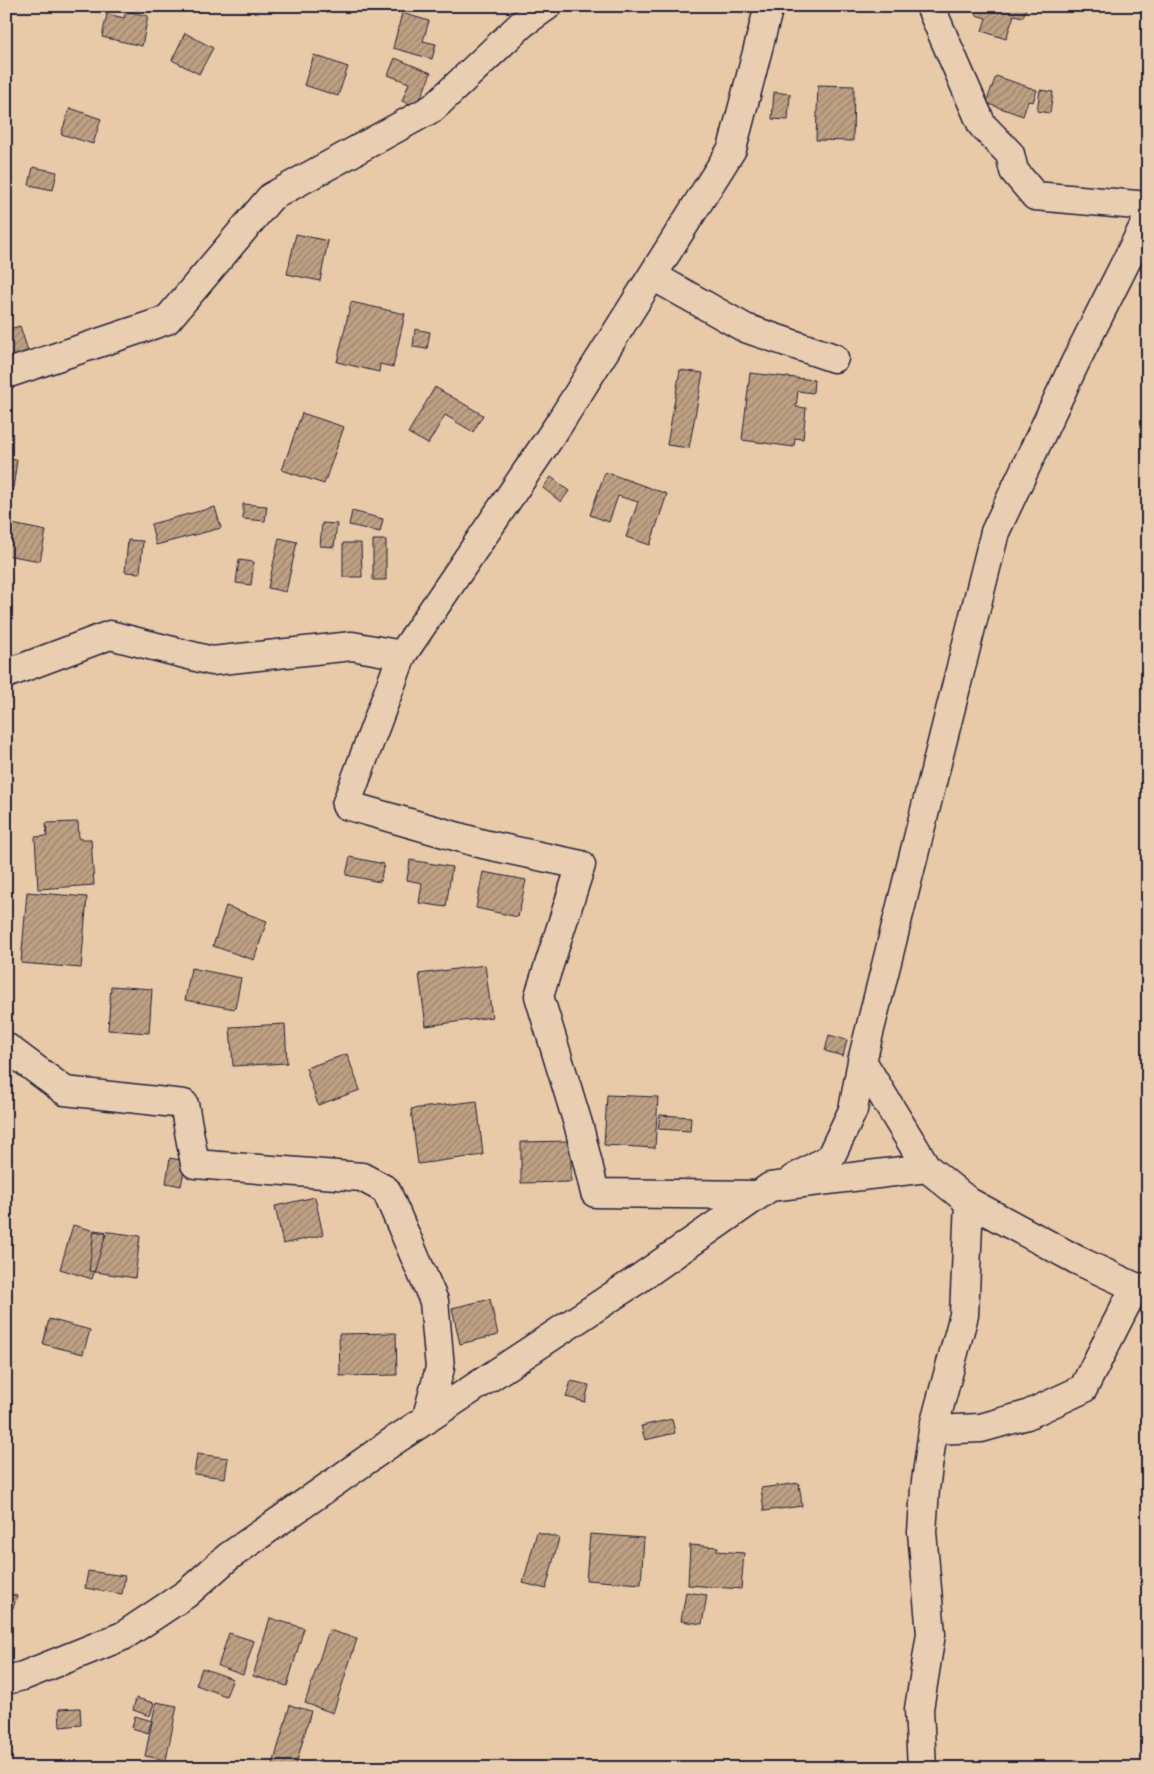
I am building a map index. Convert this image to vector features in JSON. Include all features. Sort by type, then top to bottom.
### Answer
[{"type":"street","points":[[6,374],[167,320],[271,197],[433,108],[523,23],[547,6]]},
{"type":"street","points":[[758,1195],[595,1193],[579,1127],[539,996],[581,865],[483,844],[346,805],[402,655],[557,427],[732,149],[769,6]]},
{"type":"street","points":[[930,6],[982,125],[1010,154],[1014,172],[1035,196],[1148,206]]},
{"type":"street","points":[[783,1185],[830,1158],[853,1110],[862,1061],[995,532],[1075,363],[1148,218]]},
{"type":"street","points":[[653,276],[745,328],[834,358]]},
{"type":"street","points":[[6,674],[110,635],[212,661],[352,646],[402,655]]},
{"type":"street","points":[[6,1047],[65,1091],[184,1104],[195,1164],[362,1177],[386,1190],[434,1301],[440,1368],[426,1420]]},
{"type":"street","points":[[862,1061],[927,1168],[969,1202],[1077,1260],[1141,1288],[1082,1389],[1027,1415],[981,1428],[933,1430]]},
{"type":"street","points":[[6,1680],[23,1676],[123,1636],[186,1594],[228,1557],[426,1420],[640,1278],[770,1187],[927,1168]]},
{"type":"street","points":[[922,1768],[919,1709],[931,1634],[922,1532],[925,1489],[933,1430],[964,1316],[969,1202]]},
{"type":"building","points":[[978,6],[1027,6],[1023,17],[1014,15],[1006,39],[982,31],[986,18],[976,15]]},
{"type":"building","points":[[126,11],[148,16],[142,46],[102,37],[107,14],[124,18]]},
{"type":"building","points":[[402,13],[429,21],[423,41],[436,44],[432,59],[393,48]]},
{"type":"building","points":[[185,33],[213,48],[199,74],[172,60]]},
{"type":"building","points":[[314,55],[348,67],[338,96],[304,85]]},
{"type":"building","points":[[395,58],[431,73],[417,107],[402,101],[409,83],[388,75]]},
{"type":"building","points":[[996,76],[1037,90],[1033,102],[1028,101],[1023,116],[986,103]]},
{"type":"building","points":[[818,85],[854,86],[853,141],[816,140]]},
{"type":"building","points":[[1040,90],[1053,92],[1050,113],[1037,111]]},
{"type":"building","points":[[774,92],[790,94],[788,120],[772,119]]},
{"type":"building","points":[[70,108],[101,119],[93,144],[61,134]]},
{"type":"building","points":[[33,167],[57,172],[53,190],[29,185]]},
{"type":"building","points":[[296,234],[328,241],[320,281],[287,274]]},
{"type":"building","points":[[351,302],[405,314],[393,367],[380,364],[379,372],[337,362]]},
{"type":"building","points":[[20,326],[28,351],[8,358],[6,330]]},
{"type":"building","points":[[415,329],[430,332],[427,349],[413,347]]},
{"type":"building","points":[[680,370],[703,373],[689,448],[667,445]]},
{"type":"building","points":[[750,373],[814,380],[813,393],[798,391],[796,407],[806,408],[803,439],[795,438],[794,447],[742,440]]},
{"type":"building","points":[[435,387],[483,415],[473,432],[445,415],[428,444],[408,433]]},
{"type":"building","points":[[302,413],[344,427],[324,484],[282,470]]},
{"type":"building","points":[[6,459],[17,460],[12,495],[6,494]]},
{"type":"building","points":[[605,472],[667,494],[650,545],[626,537],[638,502],[618,496],[609,522],[590,515]]},
{"type":"building","points":[[551,477],[569,491],[561,502],[543,488]]},
{"type":"building","points":[[243,504],[267,506],[265,521],[243,519]]},
{"type":"building","points":[[215,507],[221,528],[156,545],[151,524]]},
{"type":"building","points":[[352,511],[383,519],[380,532],[349,525]]},
{"type":"building","points":[[322,523],[337,524],[334,547],[320,546]]},
{"type":"building","points":[[12,524],[46,531],[40,561],[6,555]]},
{"type":"building","points":[[279,538],[297,542],[286,592],[268,588]]},
{"type":"building","points":[[128,540],[143,541],[140,573],[125,572]]},
{"type":"building","points":[[373,540],[386,540],[386,580],[373,580]]},
{"type":"building","points":[[343,543],[361,543],[362,577],[343,577]]},
{"type":"building","points":[[239,560],[254,562],[251,585],[236,583]]},
{"type":"building","points":[[78,822],[79,839],[91,839],[94,885],[38,889],[35,837],[47,836],[46,823]]},
{"type":"building","points":[[350,857],[384,864],[380,882],[346,875]]},
{"type":"building","points":[[410,860],[452,867],[446,907],[419,903],[422,883],[407,880]]},
{"type":"building","points":[[483,872],[526,880],[518,917],[476,908]]},
{"type":"building","points":[[27,892],[87,897],[81,968],[21,963]]},
{"type":"building","points":[[226,906],[267,921],[254,960],[213,946]]},
{"type":"building","points":[[485,965],[492,1017],[426,1026],[419,974]]},
{"type":"building","points":[[191,968],[241,978],[235,1009],[185,1000]]},
{"type":"building","points":[[111,986],[152,989],[149,1033],[108,1030]]},
{"type":"building","points":[[285,1024],[287,1063],[233,1066],[230,1027]]},
{"type":"building","points":[[829,1035],[847,1040],[843,1056],[825,1051]]},
{"type":"building","points":[[347,1054],[360,1090],[318,1105],[306,1068]]},
{"type":"building","points":[[607,1095],[658,1097],[655,1148],[604,1145]]},
{"type":"building","points":[[477,1101],[483,1155],[418,1164],[411,1109]]},
{"type":"building","points":[[660,1115],[691,1117],[690,1131],[658,1129]]},
{"type":"building","points":[[571,1141],[571,1182],[521,1183],[521,1142]]},
{"type":"building","points":[[170,1158],[186,1161],[181,1186],[166,1183]]},
{"type":"building","points":[[315,1197],[323,1235],[283,1244],[275,1206]]},
{"type":"building","points":[[73,1225],[106,1234],[92,1279],[60,1269]]},
{"type":"building","points":[[94,1230],[140,1236],[135,1278],[89,1271]]},
{"type":"building","points":[[490,1299],[498,1335],[460,1344],[452,1308]]},
{"type":"building","points":[[49,1319],[90,1330],[83,1354],[43,1344]]},
{"type":"building","points":[[396,1333],[397,1375],[340,1376],[339,1334]]},
{"type":"building","points":[[571,1381],[589,1385],[585,1402],[566,1397]]},
{"type":"building","points":[[672,1419],[675,1433],[645,1440],[641,1426]]},
{"type":"building","points":[[197,1454],[228,1458],[225,1478],[194,1474]]},
{"type":"building","points":[[799,1483],[802,1506],[764,1511],[761,1488]]},
{"type":"building","points":[[537,1532],[559,1538],[546,1589],[523,1583]]},
{"type":"building","points":[[590,1534],[644,1538],[641,1584],[586,1580]]},
{"type":"building","points":[[690,1545],[718,1547],[717,1551],[744,1553],[741,1589],[688,1585]]},
{"type":"building","points":[[88,1571],[125,1576],[122,1594],[85,1588]]},
{"type":"building","points":[[686,1592],[707,1595],[702,1624],[681,1621]]},
{"type":"building","points":[[6,1593],[17,1596],[13,1608],[6,1606]]},
{"type":"building","points":[[270,1618],[304,1628],[287,1686],[253,1676]]},
{"type":"building","points":[[329,1630],[357,1639],[333,1713],[305,1703]]},
{"type":"building","points":[[229,1633],[254,1641],[243,1675],[218,1666]]},
{"type":"building","points":[[202,1668],[233,1679],[226,1696],[196,1685]]},
{"type":"building","points":[[136,1698],[154,1703],[150,1716],[133,1710]]},
{"type":"building","points":[[156,1702],[177,1706],[166,1760],[145,1756]]},
{"type":"building","points":[[290,1705],[311,1711],[295,1768],[272,1768]]},
{"type":"building","points":[[80,1708],[81,1725],[60,1727],[59,1709]]},
{"type":"building","points":[[135,1716],[152,1721],[148,1733],[132,1728]]}]
